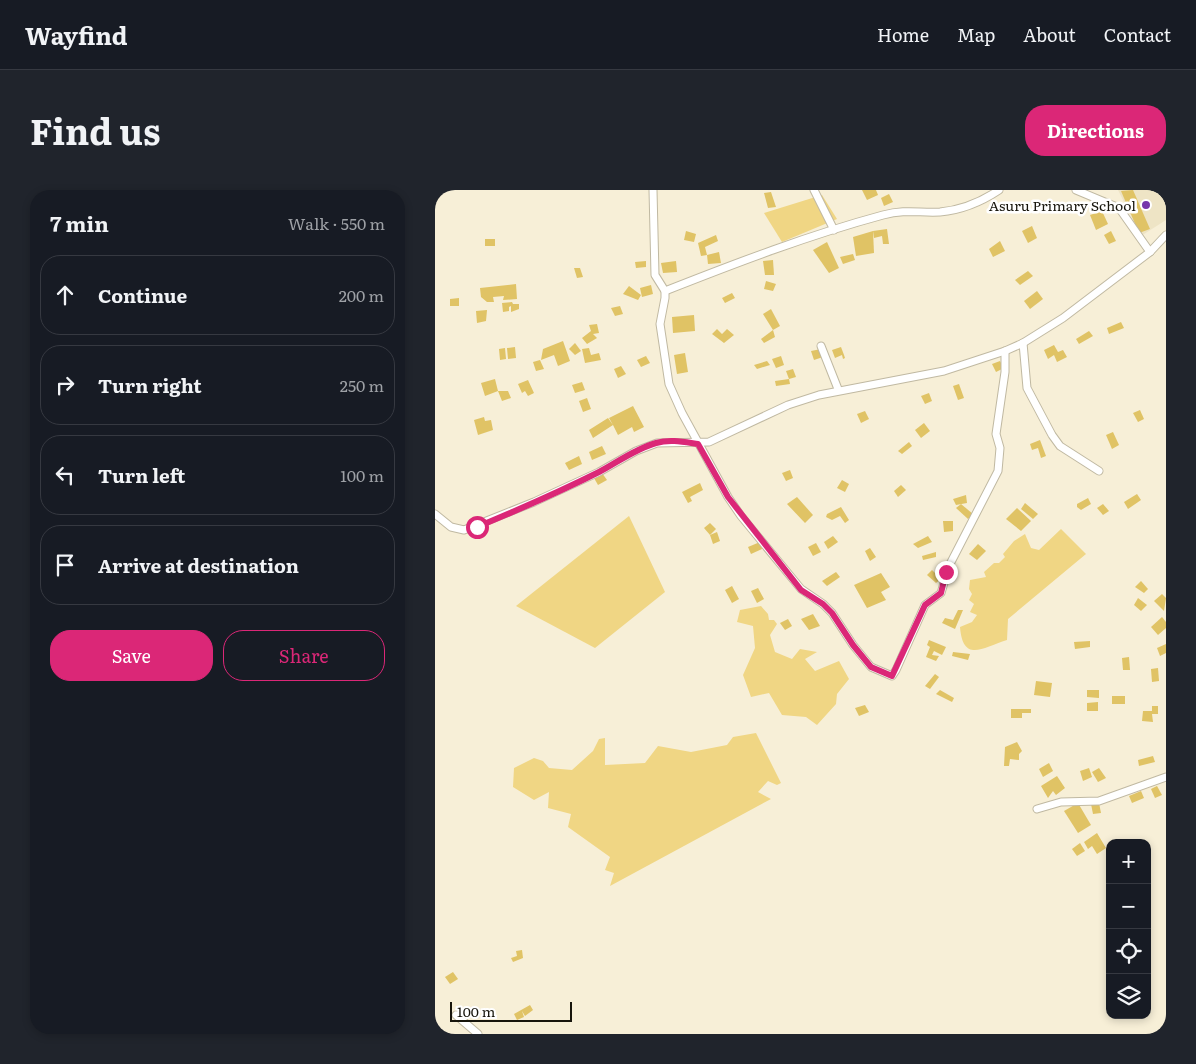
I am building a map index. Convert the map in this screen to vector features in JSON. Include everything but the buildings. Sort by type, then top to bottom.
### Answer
[{"type":"street","points":[[653,190],[655,275],[665,291],[659,324],[669,384],[698,444],[728,497],[801,590],[827,608],[871,667],[892,676],[925,605],[941,593],[949,566],[998,471],[1000,448],[997,434],[1005,372],[1005,351]]},
{"type":"street","points":[[814,190],[834,230]]},
{"type":"street","points":[[665,291],[834,230],[900,211],[938,212],[973,205],[999,190]]},
{"type":"street","points":[[1076,190],[1119,208],[1150,252]]},
{"type":"street","points":[[435,514],[451,527],[464,530],[534,502],[599,472],[636,450],[657,442],[669,441],[698,444],[720,438],[788,406],[838,389],[889,383],[944,371],[1005,351],[1023,343],[1063,318],[1150,252],[1166,235]]},
{"type":"street","points":[[1023,343],[1027,388],[1052,435],[1061,446],[1099,471]]},
{"type":"street","points":[[821,346],[838,389]]},
{"type":"street","points":[[1037,809],[1061,802],[1099,801],[1166,777]]},
{"type":"street","points":[[456,1015],[478,1034]]},
{"type":"shaded area","name":"Asuru Primary School","points":[[1118,190],[1166,190],[1166,220],[1141,236]]},
{"type":"shaded area","points":[[822,195],[837,219],[782,242],[764,213]]},
{"type":"shaded area","points":[[629,516],[665,592],[595,648],[516,606]]},
{"type":"shaded area","points":[[1061,529],[1086,554],[1008,619],[1007,640],[982,649],[970,649],[965,645],[960,627],[972,622],[977,615],[970,612],[974,604],[969,600],[972,594],[969,589],[970,580],[986,577],[984,572],[994,563],[999,563],[1005,557],[1003,554],[1014,541],[1025,534],[1031,548],[1039,550]]},
{"type":"shaded area","points":[[761,606],[768,614],[769,620],[774,620],[777,624],[770,635],[775,652],[792,659],[800,649],[817,652],[805,659],[815,671],[839,661],[849,679],[837,694],[836,704],[817,725],[806,717],[782,715],[769,693],[751,697],[743,675],[755,648],[753,626],[737,622],[740,610]]},
{"type":"shaded area","points":[[756,733],[781,783],[777,785],[768,781],[758,792],[771,799],[610,886],[614,873],[605,870],[610,857],[568,827],[571,814],[548,808],[549,792],[534,800],[513,787],[514,768],[534,758],[543,761],[549,768],[572,770],[593,751],[599,739],[605,738],[605,765],[645,763],[658,746],[691,752],[727,745],[733,737]]},
{"type":"place","name":"Asuru Primary School","points":[[1146,205]]},
{"type":"route","points":[[477,527],[599,472],[636,450],[657,442],[680,441],[698,444],[741,516],[801,590],[811,595],[832,613],[853,645],[871,667],[892,676],[925,605],[941,593],[946,572]]}]
